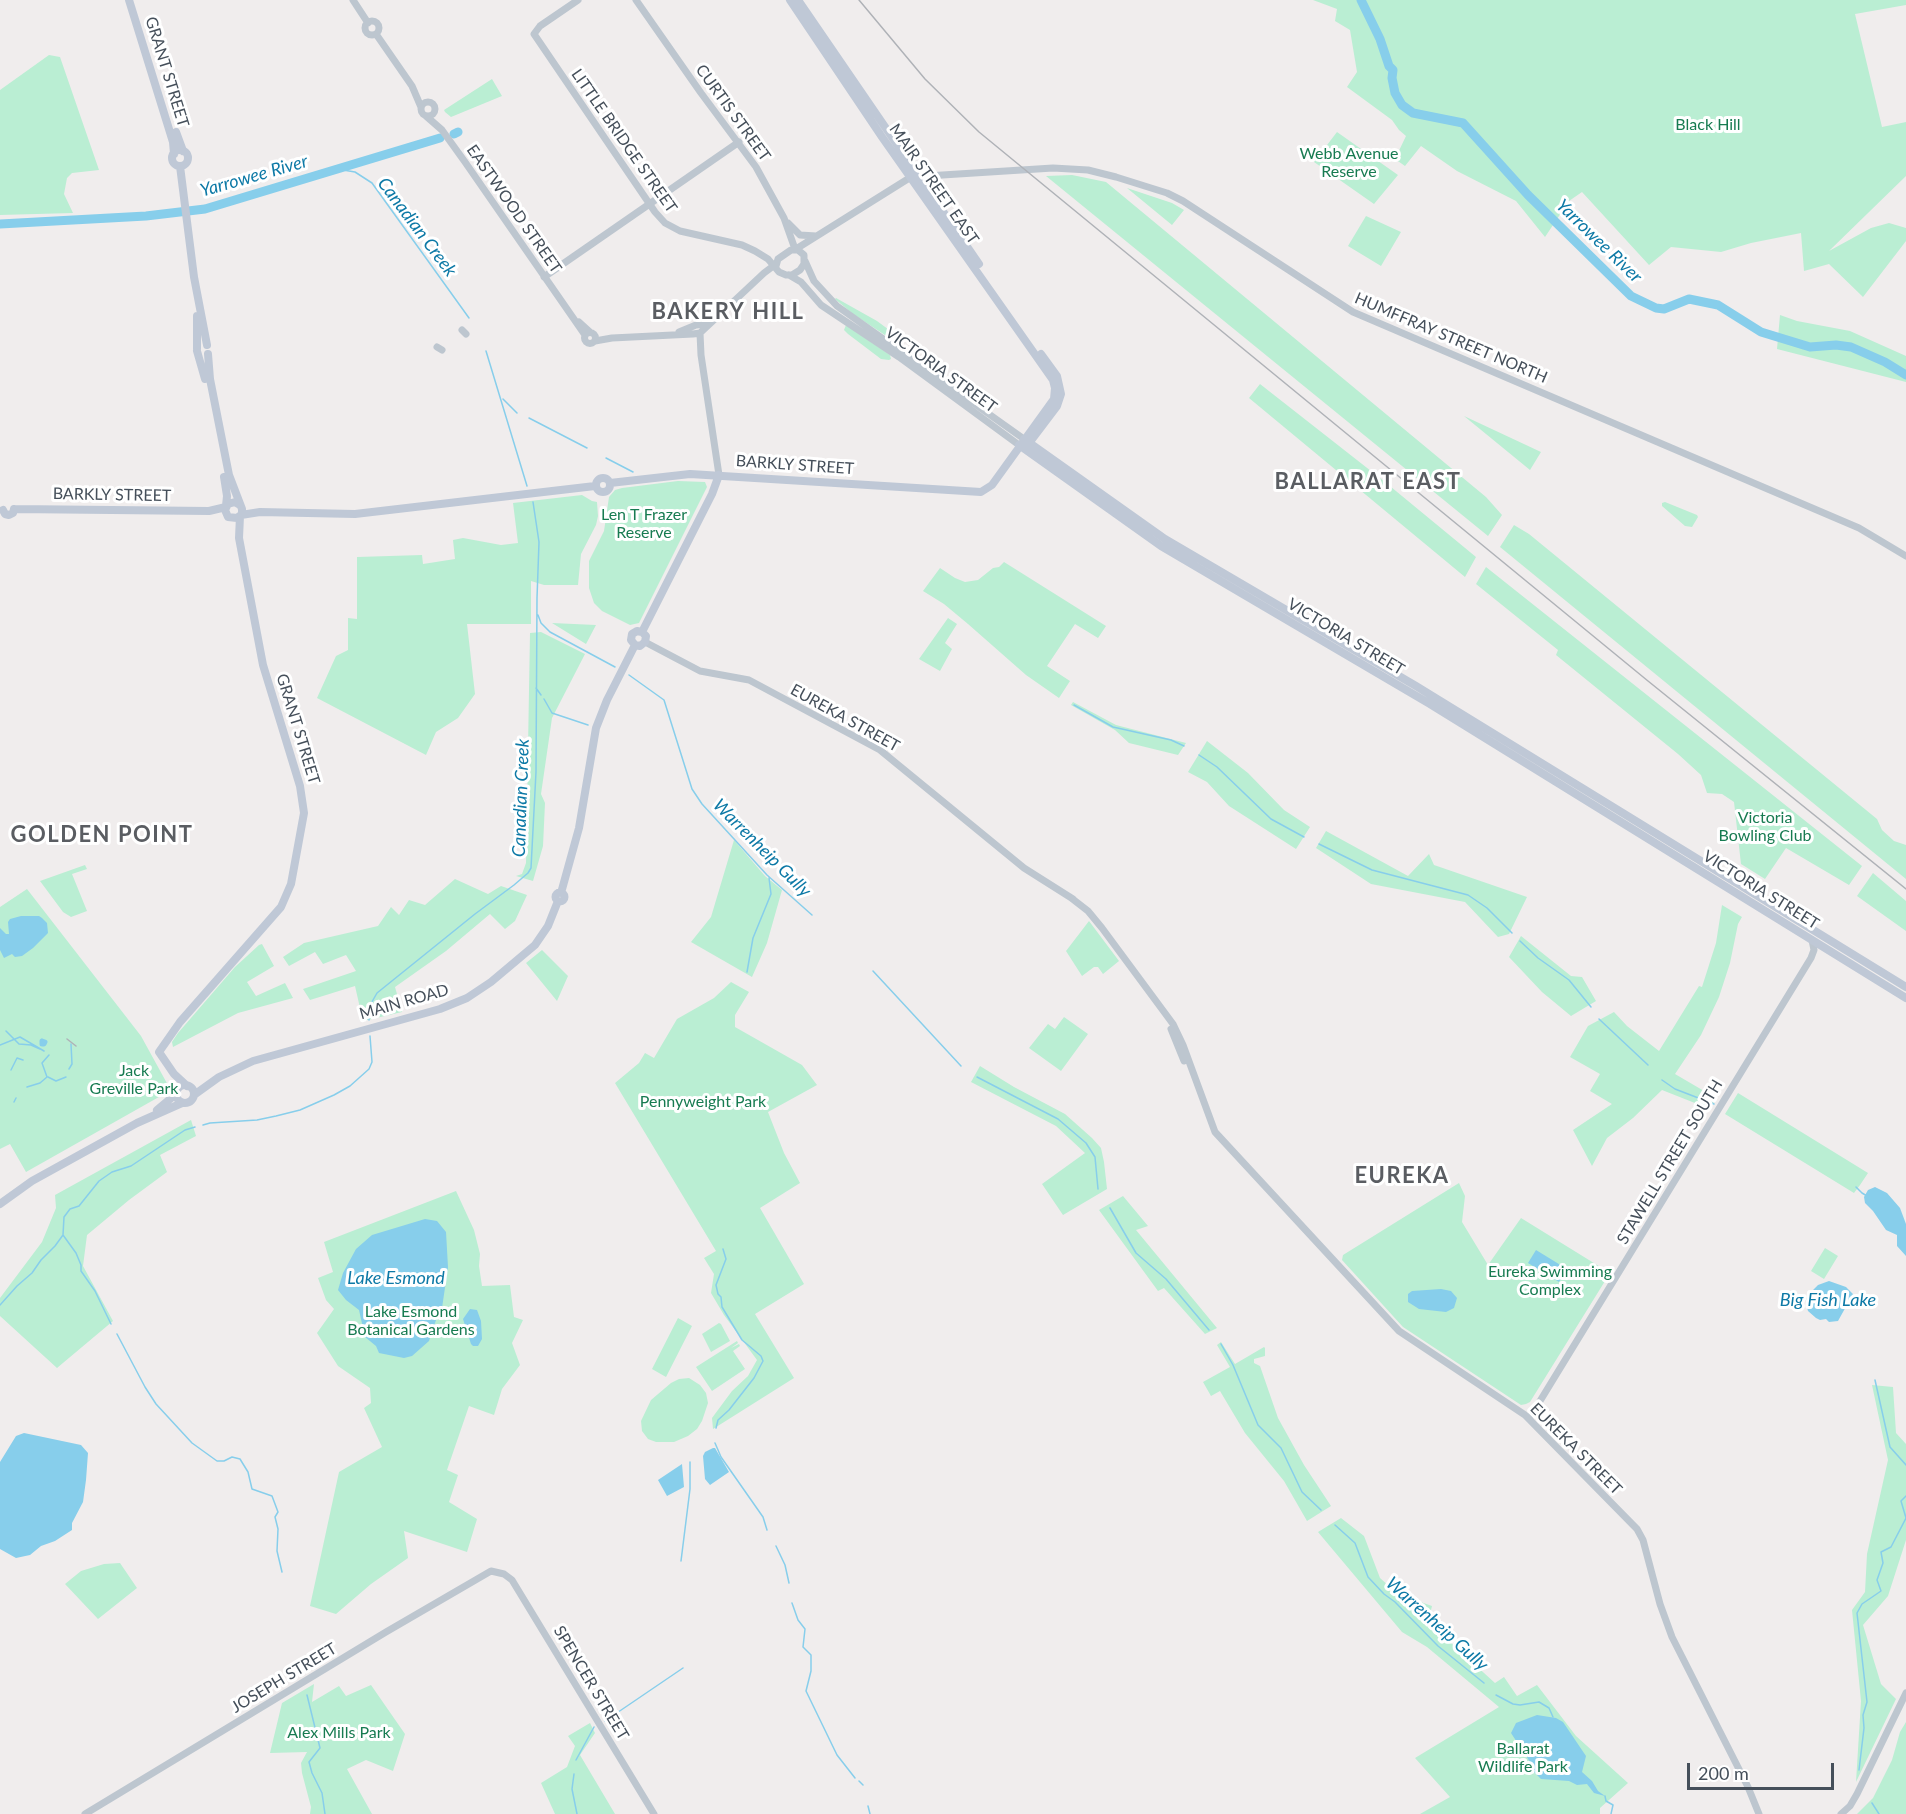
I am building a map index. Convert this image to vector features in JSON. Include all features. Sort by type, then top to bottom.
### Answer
[{"type":"main road","name":"GRANT STREET","points":[[129,0],[172,138],[174,154]]},
{"type":"main road","name":"GRANT STREET","points":[[135,0],[183,151]]},
{"type":"main road","name":"MAIR STREET EAST","points":[[790,0],[1058,384],[1053,401],[1024,444]]},
{"type":"main road","name":"MAIR STREET EAST","points":[[798,0],[915,176]]},
{"type":"main road","points":[[178,150],[183,151],[187,154],[186,163],[180,166],[173,161],[174,154],[178,150]]},
{"type":"main road","name":"GRANT STREET","points":[[160,1055],[159,1052],[180,1022],[281,907],[290,888],[302,824],[302,792],[265,676],[240,545],[240,511],[229,475],[204,342],[189,239],[186,233],[180,166]]},
{"type":"main road","points":[[204,342],[197,350],[206,379],[227,489],[225,513],[228,517],[236,519],[240,511],[233,502],[226,506]]},
{"type":"main road","name":"BARKLY STREET","points":[[240,511],[355,514],[595,486],[596,481],[601,478],[607,479],[610,483],[678,475],[719,475],[978,493],[987,490],[1024,444]]},
{"type":"main road","name":"VICTORIA STREET","points":[[1024,444],[1163,542],[1407,685],[1709,871],[1820,934],[1906,987]]},
{"type":"main road","points":[[642,632],[712,494],[719,475]]},
{"type":"main road","name":"BARKLY STREET","points":[[2,510],[8,504],[14,509],[209,511],[228,517]]},
{"type":"main road","name":"BARKLY STREET","points":[[209,511],[226,506]]},
{"type":"main road","name":"GRANT STREET","points":[[228,517],[240,545]]},
{"type":"main road","points":[[642,632],[646,636],[645,642],[640,646],[635,645],[631,640],[632,634],[642,632]]},
{"type":"main road","name":"MAIN ROAD","points":[[187,1086],[202,1084],[261,1058],[440,1009],[467,998],[491,982],[535,945],[552,920],[577,837],[596,728],[607,700],[635,645]]},
{"type":"main road","name":"VICTORIA STREET","points":[[1744,892],[1812,940],[1906,998]]},
{"type":"main road","points":[[1820,934],[1822,946]]},
{"type":"main road","points":[[0,1204],[32,1181],[144,1119],[182,1103],[190,1102],[194,1095],[193,1090],[174,1074],[160,1055]]},
{"type":"main road","points":[[160,1055],[174,1083],[177,1100],[182,1103]]},
{"type":"main road","name":"MAIN ROAD","points":[[194,1095],[219,1077]]},
{"type":"main road","points":[[144,1119],[176,1093],[180,1087],[187,1086]]},
{"type":"street","points":[[353,0],[368,23],[366,32],[376,34],[410,83],[421,112],[426,116],[431,115],[435,111],[434,105],[410,83]]},
{"type":"street","points":[[562,0],[564,10],[578,0]]},
{"type":"street","name":"CURTIS STREET","points":[[636,0],[700,93],[762,176],[784,218],[791,242],[796,249]]},
{"type":"street","name":"LITTLE BRIDGE STREET","points":[[564,10],[540,26],[534,34],[662,220],[677,230],[742,245],[765,256],[777,267]]},
{"type":"street","points":[[421,107],[424,102],[429,101]]},
{"type":"street","name":"EASTWOOD STREET","points":[[435,111],[449,140],[562,302],[591,336],[612,338],[696,331]]},
{"type":"street","name":"EASTWOOD STREET","points":[[426,116],[444,132]]},
{"type":"street","points":[[544,277],[738,142]]},
{"type":"street","name":"HUMFFRAY STREET NORTH","points":[[796,249],[915,176],[1044,168],[1104,173],[1167,193],[1184,201],[1353,312],[1859,528],[1906,556]]},
{"type":"street","points":[[784,218],[796,233],[802,236],[812,237],[824,233]]},
{"type":"street","name":"HUMFFRAY STREET NORTH","points":[[805,260],[808,246],[824,233]]},
{"type":"street","points":[[761,276],[777,267],[781,256],[796,249],[802,252],[805,260],[799,272],[789,275],[777,267]]},
{"type":"street","points":[[719,475],[696,331],[712,321],[761,276],[767,267],[765,256]]},
{"type":"street","name":"VICTORIA STREET","points":[[805,260],[814,281],[837,306],[1024,444]]},
{"type":"street","name":"VICTORIA STREET","points":[[789,275],[801,282],[823,307],[1024,444]]},
{"type":"street","name":"EUREKA STREET","points":[[645,642],[700,671],[749,680],[880,750],[1024,868],[1088,911],[1160,1007],[1181,1044],[1215,1132],[1398,1331],[1529,1419],[1640,1534],[1662,1612],[1672,1637],[1759,1814]]},
{"type":"street","name":"STAWELL STREET SOUTH","points":[[1529,1419],[1798,980],[1813,954],[1812,940]]},
{"type":"street","name":"STAWELL STREET SOUTH","points":[[1798,980],[1822,946]]},
{"type":"street","name":"JOSEPH STREET","points":[[86,1814],[484,1574],[491,1571],[500,1572]]},
{"type":"street","name":"SPENCER STREET","points":[[500,1572],[512,1580],[654,1814]]},
{"type":"street","points":[[1841,1814],[1850,1806],[1857,1794],[1906,1693]]},
{"type":"green space","name":"Black Hill","points":[[1313,0],[1906,0],[1906,5],[1855,14],[1882,127],[1906,122],[1906,176],[1829,251],[1871,228],[1889,223],[1906,228],[1906,241],[1863,297],[1829,264],[1804,271],[1801,233],[1751,243],[1721,252],[1671,247],[1649,265],[1582,192],[1569,201],[1545,237],[1516,201],[1457,171],[1421,146],[1405,166],[1395,159],[1406,136],[1392,120],[1347,87],[1357,72],[1350,30],[1335,21],[1337,9]]},
{"type":"green space","points":[[49,55],[60,57],[99,170],[72,173],[67,178],[64,194],[73,213],[0,215],[0,90]]},
{"type":"green space","points":[[492,79],[502,96],[451,117],[445,112],[444,110]]},
{"type":"green space","name":"Webb Avenue Reserve","points":[[1337,132],[1398,175],[1374,204],[1314,162]]},
{"type":"green space","points":[[1072,175],[1106,182],[1486,497],[1502,515],[1488,536],[1046,176]]},
{"type":"green space","points":[[1127,188],[1172,203],[1184,210],[1172,225]]},
{"type":"green space","points":[[1366,216],[1401,232],[1381,266],[1348,246]]},
{"type":"green space","points":[[836,298],[877,321],[904,341],[900,345],[853,314]]},
{"type":"green space","points":[[1780,315],[1797,321],[1850,331],[1906,356],[1906,382],[1777,349]]},
{"type":"green space","points":[[846,325],[890,355],[891,359],[881,359],[848,334],[844,330]]},
{"type":"green space","points":[[1260,384],[1476,557],[1465,577],[1249,398]]},
{"type":"green space","points":[[1464,416],[1541,452],[1530,470]]},
{"type":"green space","name":"Len T Frazer Reserve","points":[[678,481],[705,482],[707,487],[639,623],[630,625],[602,611],[594,603],[589,588],[589,561],[604,531],[609,497],[615,490],[622,488]]},
{"type":"green space","points":[[582,495],[597,502],[598,516],[596,525],[581,554],[578,585],[544,585],[531,581],[531,624],[467,624],[475,694],[458,718],[436,732],[426,755],[317,698],[336,656],[348,650],[348,618],[357,619],[357,557],[422,555],[423,564],[455,559],[453,540],[463,538],[501,545],[518,543],[513,503]]},
{"type":"green space","points":[[1665,502],[1697,515],[1692,527],[1685,526],[1662,506]]},
{"type":"green space","points":[[1514,525],[1529,534],[1877,819],[1882,830],[1894,841],[1906,845],[1906,879],[1500,547]]},
{"type":"green space","points":[[1004,562],[1106,626],[1098,638],[1075,624],[1047,666],[1070,681],[1059,698],[1026,675],[944,604],[923,591],[940,568],[965,582],[978,580]]},
{"type":"green space","name":"Victoria Bowling Club","points":[[1486,567],[1862,866],[1849,885],[1786,848],[1765,879],[1741,864],[1734,802],[1722,794],[1707,793],[1701,775],[1678,754],[1556,655],[1558,650],[1476,584]]},
{"type":"green space","points":[[948,618],[957,624],[945,643],[952,649],[940,671],[919,659]]},
{"type":"green space","points":[[552,623],[596,625],[586,644]]},
{"type":"green space","points":[[541,632],[585,654],[552,718],[541,794],[545,803],[543,846],[533,881],[516,876],[522,874],[526,863],[530,633]]},
{"type":"green space","points":[[1073,702],[1116,725],[1186,743],[1178,755],[1129,743],[1115,730],[1071,705]]},
{"type":"green space","points":[[1207,741],[1248,773],[1284,810],[1310,827],[1296,849],[1229,806],[1207,782],[1188,772]]},
{"type":"green space","points":[[1326,831],[1408,876],[1429,854],[1434,865],[1527,897],[1509,934],[1498,937],[1465,902],[1371,884],[1316,848]]},
{"type":"green space","points":[[734,840],[765,876],[782,890],[767,943],[752,977],[691,942],[711,917]]},
{"type":"green space","points":[[85,865],[87,869],[72,874],[87,911],[71,917],[63,912],[40,881]]},
{"type":"green space","points":[[1873,873],[1906,901],[1906,931],[1857,896]]},
{"type":"green space","points":[[455,879],[488,894],[501,886],[527,895],[515,921],[505,929],[490,914],[446,951],[395,987],[402,1012],[363,1021],[355,986],[310,1000],[303,989],[356,971],[346,955],[323,964],[315,952],[289,966],[283,957],[304,943],[378,926],[391,907],[399,915],[409,900],[425,905]]},
{"type":"green space","name":"Jack Greville Park","points":[[27,889],[141,1036],[169,1087],[166,1093],[26,1172],[10,1144],[0,1149],[0,907]]},
{"type":"green space","points":[[1722,905],[1742,917],[1738,924],[1730,963],[1719,997],[1701,1035],[1675,1074],[1716,1098],[1710,1109],[1662,1090],[1633,1118],[1607,1138],[1592,1166],[1573,1130],[1612,1104],[1590,1091],[1600,1074],[1570,1057],[1588,1026],[1614,1012],[1627,1026],[1659,1051],[1699,986],[1702,987],[1716,943]]},
{"type":"green space","points":[[1089,921],[1119,961],[1103,974],[1098,967],[1094,967],[1082,976],[1066,951]]},
{"type":"green space","points":[[1521,936],[1571,976],[1582,977],[1596,1001],[1571,1016],[1542,992],[1509,957]]},
{"type":"green space","points":[[262,944],[274,966],[247,982],[256,996],[285,983],[293,998],[238,1013],[173,1047],[172,1042],[178,1033],[235,967]]},
{"type":"green space","points":[[542,950],[568,976],[557,1001],[526,963]]},
{"type":"green space","name":"Pennyweight Park","points":[[731,982],[749,992],[735,1015],[735,1027],[802,1065],[817,1085],[768,1112],[784,1153],[800,1183],[760,1208],[804,1284],[755,1314],[794,1378],[713,1429],[712,1418],[732,1391],[748,1376],[757,1360],[711,1293],[714,1274],[704,1258],[716,1251],[615,1083],[639,1063],[645,1053],[654,1058],[677,1019],[714,998]]},
{"type":"green space","points":[[1064,1017],[1088,1034],[1061,1071],[1029,1048],[1048,1024],[1055,1029]]},
{"type":"green space","points":[[980,1066],[1065,1114],[1092,1138],[1101,1148],[1107,1189],[1063,1215],[1042,1184],[1085,1153],[1056,1126],[971,1082]]},
{"type":"green space","points":[[1738,1093],[1868,1173],[1854,1193],[1725,1114]]},
{"type":"green space","points":[[191,1120],[196,1136],[160,1155],[167,1172],[87,1235],[83,1266],[113,1321],[57,1368],[0,1316],[0,1298],[42,1242],[56,1208],[55,1195]]},
{"type":"green space","name":"Eureka Swimming Complex","points":[[1459,1183],[1465,1196],[1462,1222],[1488,1265],[1521,1218],[1610,1273],[1530,1402],[1526,1404],[1521,1405],[1403,1327],[1342,1260],[1343,1255]]},
{"type":"green space","name":"Lake Esmond Botanical Gardens","points":[[456,1191],[474,1230],[480,1254],[482,1286],[510,1285],[514,1317],[523,1320],[512,1343],[520,1365],[502,1389],[494,1415],[469,1406],[447,1470],[458,1475],[449,1502],[477,1519],[467,1552],[404,1531],[408,1558],[371,1584],[336,1614],[310,1606],[339,1472],[382,1447],[364,1408],[371,1403],[370,1388],[338,1366],[317,1333],[334,1309],[326,1300],[318,1278],[333,1272],[324,1242]]},
{"type":"green space","points":[[1123,1196],[1148,1226],[1136,1230],[1217,1328],[1205,1334],[1164,1288],[1158,1291],[1099,1210]]},
{"type":"green space","points":[[1825,1248],[1838,1256],[1824,1279],[1811,1271]]},
{"type":"green space","points":[[678,1318],[692,1326],[666,1377],[652,1369]]},
{"type":"green space","points":[[719,1323],[730,1341],[711,1352],[702,1334]]},
{"type":"green space","points":[[737,1341],[738,1343],[731,1348],[739,1344],[740,1346],[733,1351],[745,1369],[712,1391],[696,1367]]},
{"type":"green space","points":[[1221,1342],[1235,1364],[1265,1348],[1265,1356],[1254,1359],[1254,1363],[1260,1366],[1278,1418],[1304,1465],[1331,1506],[1307,1521],[1284,1481],[1245,1433],[1220,1391],[1211,1396],[1203,1382],[1230,1367],[1217,1345]]},
{"type":"green space","points":[[689,1378],[700,1385],[706,1393],[708,1403],[697,1429],[674,1442],[656,1442],[648,1439],[642,1431],[641,1421],[651,1400],[671,1383]]},
{"type":"green space","points":[[1872,1385],[1893,1387],[1896,1433],[1906,1444],[1906,1540],[1888,1596],[1863,1625],[1881,1684],[1896,1699],[1856,1782],[1861,1701],[1852,1610],[1865,1592],[1867,1554],[1888,1460]]},
{"type":"green space","name":"Ballarat Wildlife Park","points":[[1341,1518],[1364,1536],[1380,1578],[1398,1594],[1432,1606],[1428,1622],[1495,1683],[1504,1677],[1517,1696],[1537,1685],[1576,1736],[1628,1783],[1600,1808],[1600,1814],[1420,1814],[1450,1797],[1415,1758],[1499,1707],[1427,1647],[1402,1632],[1318,1532]]},
{"type":"green space","points":[[120,1563],[137,1588],[98,1619],[65,1584],[81,1571],[104,1564]]},
{"type":"green space","name":"Alex Mills Park","points":[[314,1684],[312,1702],[339,1686],[346,1696],[371,1685],[405,1734],[393,1771],[366,1760],[347,1769],[372,1814],[310,1814],[311,1807],[301,1763],[307,1752],[270,1753],[282,1703]]},
{"type":"green space","points":[[1906,1722],[1906,1814],[1857,1814],[1873,1798],[1892,1760],[1900,1732]]},
{"type":"green space","points":[[590,1723],[595,1733],[580,1755],[615,1814],[555,1814],[541,1783],[567,1767],[575,1746],[568,1736]]},
{"type":"water","points":[[21,916],[39,916],[47,923],[48,933],[22,956],[15,957],[12,954],[4,958],[0,950],[0,928],[9,934],[10,919]]},
{"type":"water","points":[[1875,1187],[1887,1193],[1900,1208],[1906,1224],[1906,1256],[1897,1246],[1897,1235],[1886,1230],[1865,1203],[1864,1197],[1868,1190]]},
{"type":"water","name":"Lake Esmond","points":[[425,1219],[437,1221],[446,1232],[448,1267],[441,1315],[436,1320],[429,1341],[412,1356],[404,1358],[379,1353],[376,1346],[365,1337],[359,1310],[338,1290],[343,1273],[356,1249],[372,1235]]},
{"type":"water","points":[[1536,1250],[1567,1269],[1559,1282],[1528,1263]]},
{"type":"water","name":"Big Fish Lake","points":[[1829,1281],[1846,1287],[1853,1294],[1838,1321],[1829,1322],[1826,1319],[1816,1318],[1808,1311],[1806,1298],[1818,1285]]},
{"type":"water","points":[[1441,1289],[1451,1291],[1457,1298],[1454,1308],[1446,1312],[1419,1309],[1408,1302],[1408,1294],[1412,1291]]},
{"type":"water","points":[[470,1309],[477,1310],[481,1321],[482,1339],[478,1346],[471,1344],[463,1319]]},
{"type":"water","points":[[24,1433],[81,1445],[88,1453],[83,1502],[72,1523],[72,1530],[55,1541],[41,1546],[30,1555],[16,1558],[0,1549],[0,1462],[16,1436]]},
{"type":"water","points":[[713,1448],[729,1472],[710,1485],[705,1479],[703,1456],[705,1452]]},
{"type":"water","points":[[682,1464],[684,1487],[667,1496],[658,1480]]},
{"type":"water","points":[[1537,1715],[1556,1718],[1563,1722],[1586,1756],[1582,1772],[1605,1796],[1594,1793],[1587,1784],[1577,1785],[1569,1781],[1541,1779],[1534,1772],[1511,1733],[1516,1723]]},
{"type":"waterway","name":"Yarrowee River","points":[[1361,0],[1380,39],[1389,66],[1393,70],[1395,93],[1402,105],[1413,113],[1463,123],[1528,195],[1631,296],[1656,308],[1664,309],[1689,299],[1718,305],[1761,332],[1810,347],[1836,345],[1851,347],[1885,362],[1906,375]]},
{"type":"waterway","name":"Yarrowee River","points":[[454,134],[458,132]]},
{"type":"waterway","name":"Yarrowee River","points":[[0,224],[146,216],[205,209],[440,138]]},
{"type":"waterway","name":"Canadian Creek","points":[[333,172],[343,170],[355,172],[372,183],[469,318]]},
{"type":"waterway","name":"Canadian Creek","points":[[486,351],[527,486]]},
{"type":"waterway","points":[[503,399],[517,413]]},
{"type":"waterway","points":[[529,418],[587,448]]},
{"type":"waterway","points":[[606,458],[633,472]]},
{"type":"waterway","name":"Canadian Creek","points":[[369,1020],[369,1007],[377,993],[514,885],[531,868],[536,772],[539,542],[533,502]]},
{"type":"waterway","name":"Warrenheip Gully","points":[[538,615],[541,623],[550,632],[615,667]]},
{"type":"waterway","name":"Warrenheip Gully","points":[[629,675],[664,700],[692,789],[702,804],[767,875],[812,915]]},
{"type":"waterway","name":"Canadian Creek","points":[[536,688],[541,695]]},
{"type":"waterway","points":[[544,699],[552,713],[588,725]]},
{"type":"waterway","points":[[1074,705],[1113,727],[1171,740],[1184,746]]},
{"type":"waterway","points":[[1199,755],[1217,767],[1271,819],[1304,837]]},
{"type":"waterway","points":[[1319,844],[1372,870],[1468,895],[1487,908],[1512,933]]},
{"type":"waterway","points":[[747,972],[753,938],[771,894],[769,878]]},
{"type":"waterway","points":[[1520,941],[1538,958],[1569,980],[1591,1007]]},
{"type":"waterway","name":"Warrenheip Gully","points":[[873,971],[961,1066]]},
{"type":"waterway","points":[[1599,1019],[1648,1065]]},
{"type":"waterway","points":[[6,1031],[19,1044],[31,1045],[40,1049]]},
{"type":"waterway","name":"Canadian Creek","points":[[203,1125],[276,1116],[300,1110],[334,1095],[350,1086],[369,1069],[372,1062],[370,1036]]},
{"type":"waterway","points":[[0,1045],[20,1037],[44,1051]]},
{"type":"waterway","points":[[42,1041],[45,1042],[44,1044],[42,1044],[42,1041]]},
{"type":"waterway","points":[[69,1069],[72,1064],[71,1044]]},
{"type":"waterway","points":[[27,1087],[40,1083],[47,1077],[42,1063],[49,1055]]},
{"type":"waterway","points":[[11,1070],[17,1058],[23,1060]]},
{"type":"waterway","points":[[48,1077],[56,1081],[66,1077]]},
{"type":"waterway","name":"Warrenheip Gully","points":[[977,1077],[1058,1119],[1086,1143],[1095,1157],[1098,1189]]},
{"type":"waterway","points":[[1662,1080],[1675,1089],[1714,1104]]},
{"type":"waterway","points":[[14,1102],[16,1098]]},
{"type":"waterway","name":"Canadian Creek","points":[[0,1305],[55,1246],[63,1235],[64,1217],[70,1209],[79,1206],[99,1181],[112,1172],[131,1166],[185,1130],[195,1127]]},
{"type":"waterway","points":[[1856,1187],[1867,1196]]},
{"type":"waterway","name":"Warrenheip Gully","points":[[1110,1208],[1136,1253],[1166,1279],[1209,1330]]},
{"type":"waterway","points":[[63,1235],[76,1253],[81,1271],[95,1291],[111,1324]]},
{"type":"waterway","points":[[716,1428],[718,1420],[729,1410],[754,1378],[763,1361],[761,1356],[742,1340],[722,1307],[716,1285],[726,1259],[723,1249]]},
{"type":"waterway","points":[[117,1334],[156,1404],[192,1443],[217,1461],[224,1461],[232,1457],[240,1459],[248,1472],[252,1489],[272,1496],[278,1512],[275,1517],[278,1529],[277,1551],[282,1572]]},
{"type":"waterway","name":"Warrenheip Gully","points":[[1221,1344],[1233,1365],[1258,1425],[1281,1448],[1302,1492],[1321,1510]]},
{"type":"waterway","points":[[1875,1380],[1890,1447],[1906,1465]]},
{"type":"waterway","points":[[715,1443],[721,1457],[763,1517],[767,1530]]},
{"type":"waterway","points":[[681,1561],[690,1489],[690,1462]]},
{"type":"waterway","points":[[1859,1770],[1864,1728],[1863,1715],[1867,1702],[1857,1613],[1862,1604],[1881,1591],[1877,1580],[1883,1563],[1881,1552],[1891,1547],[1906,1518],[1901,1501],[1906,1496]]},
{"type":"waterway","name":"Warrenheip Gully","points":[[1335,1525],[1355,1543],[1368,1577],[1384,1594],[1395,1602],[1438,1646],[1484,1683]]},
{"type":"waterway","points":[[776,1546],[785,1565],[789,1583]]},
{"type":"waterway","points":[[792,1603],[798,1620],[805,1629],[803,1647],[811,1655],[811,1671],[806,1691],[837,1755],[855,1778]]},
{"type":"waterway","points":[[605,1721],[683,1668]]},
{"type":"waterway","points":[[307,1695],[320,1748],[309,1762],[322,1793],[325,1814]]},
{"type":"waterway","name":"Warrenheip Gully","points":[[1496,1695],[1513,1704],[1539,1702],[1549,1708],[1553,1717]]},
{"type":"waterway","points":[[576,1760],[594,1727]]},
{"type":"waterway","points":[[574,1774],[572,1789],[577,1814]]},
{"type":"waterway","points":[[859,1781],[863,1785]]},
{"type":"waterway","name":"Warrenheip Gully","points":[[1605,1796],[1606,1801],[1613,1805],[1611,1814]]},
{"type":"waterway","points":[[1872,1803],[1879,1814]]},
{"type":"waterway","points":[[868,1806],[870,1814]]},
{"type":"railway","points":[[859,0],[925,79],[979,132],[1648,681],[1906,889]]},
{"type":"railway","points":[[67,1039],[76,1046]]},
{"type":"district","name":"BAKERY HILL","points":[[728,312]]},
{"type":"district","name":"BALLARAT EAST","points":[[1368,482]]},
{"type":"district","name":"GOLDEN POINT","points":[[102,835]]},
{"type":"district","name":"EUREKA","points":[[1402,1176]]}]
